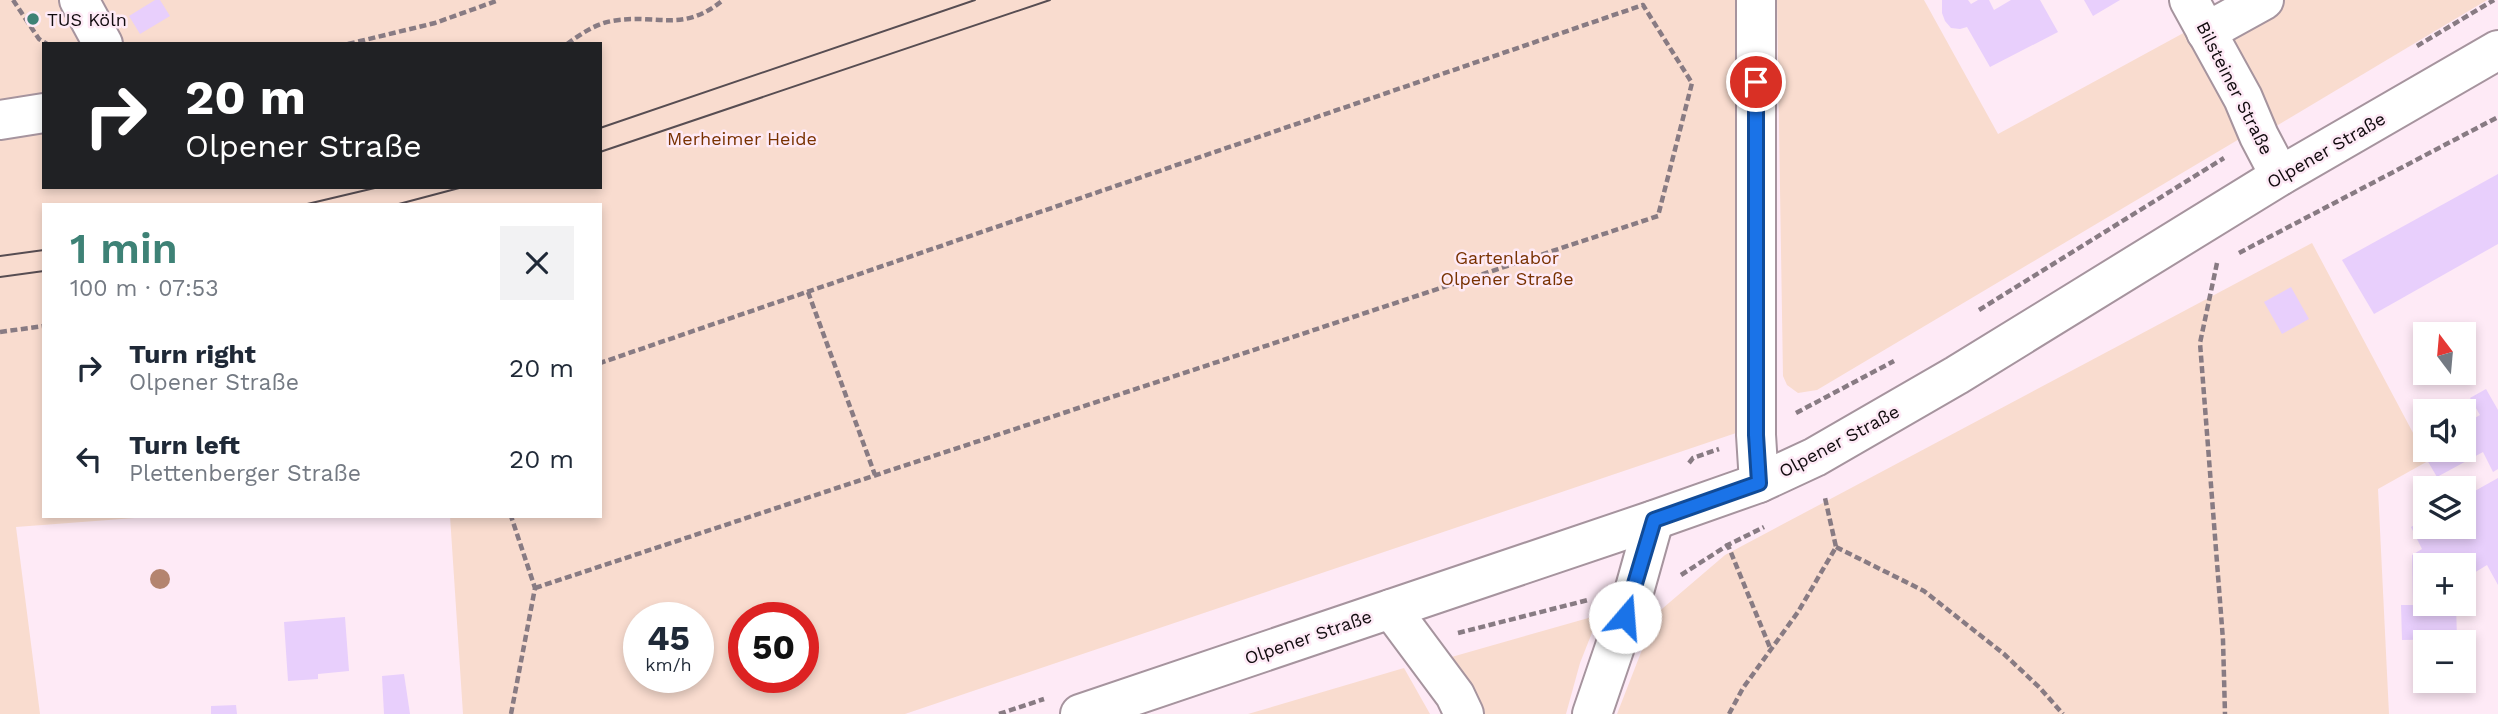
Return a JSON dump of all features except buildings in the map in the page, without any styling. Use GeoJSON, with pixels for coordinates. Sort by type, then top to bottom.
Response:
{"type":"FeatureCollection","features":[{"type":"Feature","properties":{"kind":"main road"},"geometry":{"type":"LineString","coordinates":[[79,0],[102,42]]}},
{"type":"Feature","properties":{"kind":"main road"},"geometry":{"type":"LineString","coordinates":[[1756,0],[1756,435],[1759,483]]}},
{"type":"Feature","properties":{"kind":"main road"},"geometry":{"type":"LineString","coordinates":[[2198,16],[2264,0]]}},
{"type":"Feature","properties":{"kind":"main road","name":"Bilsteiner Straße"},"geometry":{"type":"LineString","coordinates":[[2198,16],[2243,99],[2280,176]]}},
{"type":"Feature","properties":{"kind":"main road","name":"Olpener Straße"},"geometry":{"type":"LineString","coordinates":[[1080,714],[1654,520],[1759,483],[1815,457],[1956,375],[2280,176],[2498,50]]}},
{"type":"Feature","properties":{"kind":"main road"},"geometry":{"type":"LineString","coordinates":[[0,120],[42,113]]}},
{"type":"Feature","properties":{"kind":"main road"},"geometry":{"type":"LineString","coordinates":[[1592,714],[1654,520]]}},
{"type":"Feature","properties":{"kind":"main road"},"geometry":{"type":"LineString","coordinates":[[1391,609],[1455,695],[1464,714]]}},
{"type":"Feature","properties":{"kind":"path"},"geometry":{"type":"LineString","coordinates":[[13,0],[44,42]]}},
{"type":"Feature","properties":{"kind":"path"},"geometry":{"type":"LineString","coordinates":[[356,42],[435,23],[499,0]]}},
{"type":"Feature","properties":{"kind":"path"},"geometry":{"type":"LineString","coordinates":[[570,42],[587,30],[609,21],[678,21],[695,18],[723,0]]}},
{"type":"Feature","properties":{"kind":"path"},"geometry":{"type":"LineString","coordinates":[[535,587],[1658,216],[1692,83],[1643,5],[602,362]]}},
{"type":"Feature","properties":{"kind":"path"},"geometry":{"type":"LineString","coordinates":[[2230,258],[2498,117]]}},
{"type":"Feature","properties":{"kind":"path"},"geometry":{"type":"LineString","coordinates":[[1975,312],[2259,136]]}},
{"type":"Feature","properties":{"kind":"path"},"geometry":{"type":"LineString","coordinates":[[2203,222],[2218,264],[2200,343],[2223,640],[2225,714]]}},
{"type":"Feature","properties":{"kind":"path"},"geometry":{"type":"LineString","coordinates":[[808,292],[874,475]]}},
{"type":"Feature","properties":{"kind":"path"},"geometry":{"type":"LineString","coordinates":[[0,332],[42,326]]}},
{"type":"Feature","properties":{"kind":"path"},"geometry":{"type":"LineString","coordinates":[[1756,435],[1904,356]]}},
{"type":"Feature","properties":{"kind":"path"},"geometry":{"type":"LineString","coordinates":[[1729,714],[1743,688],[1798,612],[1836,547],[1825,497]]}},
{"type":"Feature","properties":{"kind":"path"},"geometry":{"type":"LineString","coordinates":[[511,714],[535,587],[512,518]]}},
{"type":"Feature","properties":{"kind":"path"},"geometry":{"type":"LineString","coordinates":[[1672,579],[1728,545],[1771,650]]}},
{"type":"Feature","properties":{"kind":"path"},"geometry":{"type":"LineString","coordinates":[[1836,547],[1924,591],[2004,653],[2063,714]]}},
{"type":"Feature","properties":{"kind":"path"},"geometry":{"type":"LineString","coordinates":[[1416,643],[1634,588]]}},
{"type":"Feature","properties":{"kind":"green space","name":"Gartenlabor Olpener Straße"},"geometry":{"type":"Polygon","coordinates":[[[0,0],[1740,0],[1739,432],[905,714],[463,714],[450,518],[602,518],[602,203],[42,203],[42,518],[135,518],[16,527],[40,714],[0,714],[0,0]]]}},
{"type":"Feature","properties":{"kind":"green space"},"geometry":{"type":"Polygon","coordinates":[[[1777,0],[1924,0],[1998,134],[2189,30],[2246,135],[1817,390],[1798,393],[1787,385],[1783,376],[1777,0]]]}},
{"type":"Feature","properties":{"kind":"green space"},"geometry":{"type":"Polygon","coordinates":[[[2281,0],[2487,0],[2278,125],[2273,124],[2230,43],[2236,24],[2281,0]]]}},
{"type":"Feature","properties":{"kind":"green space"},"geometry":{"type":"Polygon","coordinates":[[[2312,243],[2413,433],[2413,462],[2426,462],[2378,489],[2389,714],[1617,714],[1656,614],[1725,555],[2312,243]]]}},
{"type":"Feature","properties":{"kind":"green space"},"geometry":{"type":"Polygon","coordinates":[[[1599,615],[1580,663],[1566,714],[1478,714],[1448,658],[1599,615]]]}},
{"type":"Feature","properties":{"kind":"green space"},"geometry":{"type":"Polygon","coordinates":[[[1404,668],[1430,714],[1248,714],[1404,668]]]}},
{"type":"Feature","properties":{"kind":"tram line"},"geometry":{"type":"LineString","coordinates":[[602,127],[975,0]]}},
{"type":"Feature","properties":{"kind":"tram line"},"geometry":{"type":"LineString","coordinates":[[602,151],[1050,0]]}},
{"type":"Feature","properties":{"kind":"tram line"},"geometry":{"type":"LineString","coordinates":[[311,203],[371,189]]}},
{"type":"Feature","properties":{"kind":"tram line"},"geometry":{"type":"LineString","coordinates":[[403,203],[455,189]]}},
{"type":"Feature","properties":{"kind":"tram line"},"geometry":{"type":"LineString","coordinates":[[0,256],[42,250]]}},
{"type":"Feature","properties":{"kind":"tram line"},"geometry":{"type":"LineString","coordinates":[[0,277],[42,271]]}},
{"type":"Feature","properties":{"kind":"place","name":"TUS Köln"},"geometry":{"type":"Point","coordinates":[33,19]}},
{"type":"Feature","properties":{"kind":"route"},"geometry":{"type":"LineString","coordinates":[[1625,617],[1654,520],[1759,483],[1756,435],[1756,82]]}},
{"type":"Feature","properties":{"kind":"park label","name":"Merheimer Heide"},"geometry":{"type":"Point","coordinates":[742,138]}}]}
